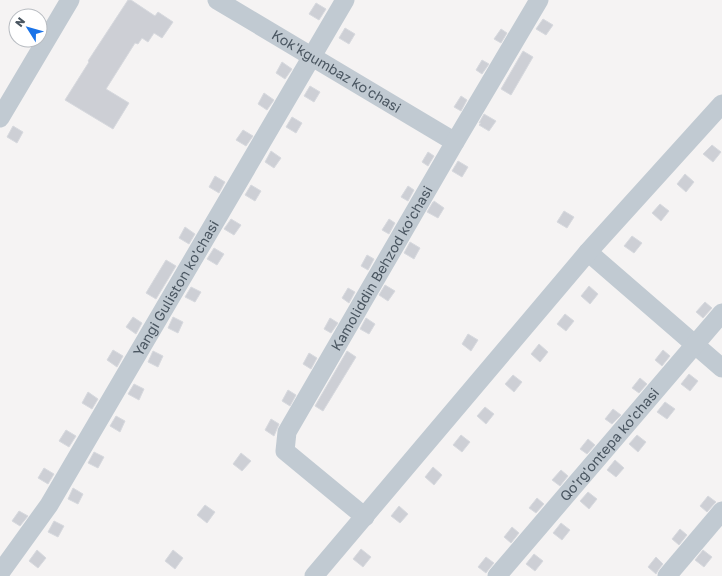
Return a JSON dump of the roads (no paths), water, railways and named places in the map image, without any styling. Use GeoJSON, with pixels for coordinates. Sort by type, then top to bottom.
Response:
{"type":"FeatureCollection","features":[{"type":"Feature","properties":{"kind":"street"},"geometry":{"type":"LineString","coordinates":[[0,118],[70,0]]}},
{"type":"Feature","properties":{"kind":"street","name":"Kok'kgumbaz ko'chasi"},"geometry":{"type":"LineString","coordinates":[[217,0],[455,142]]}},
{"type":"Feature","properties":{"kind":"street","name":"Yangi Guliston ko'chasi"},"geometry":{"type":"LineString","coordinates":[[0,573],[49,505],[345,0]]}},
{"type":"Feature","properties":{"kind":"street","name":"Kamoliddin Behzod ko'chasi"},"geometry":{"type":"LineString","coordinates":[[365,517],[285,451],[287,432],[539,0]]}},
{"type":"Feature","properties":{"kind":"street"},"geometry":{"type":"LineString","coordinates":[[314,576],[588,252],[722,104]]}},
{"type":"Feature","properties":{"kind":"street"},"geometry":{"type":"LineString","coordinates":[[588,252],[722,368]]}},
{"type":"Feature","properties":{"kind":"street","name":"Qo'rg'ontepa ko'chasi"},"geometry":{"type":"LineString","coordinates":[[497,576],[722,313]]}},
{"type":"Feature","properties":{"kind":"street"},"geometry":{"type":"LineString","coordinates":[[667,576],[722,510]]}}]}
